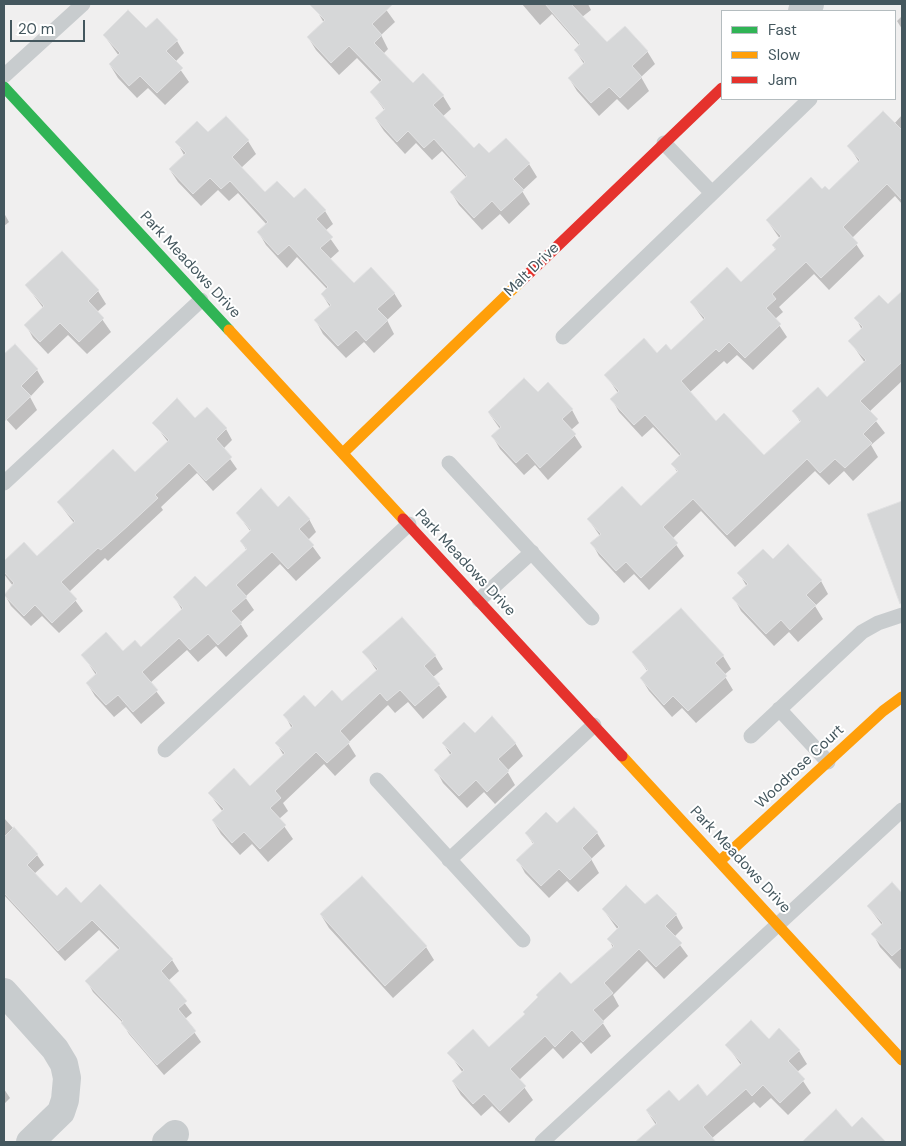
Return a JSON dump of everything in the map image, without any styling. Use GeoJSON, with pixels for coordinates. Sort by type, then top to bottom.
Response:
{"type":"FeatureCollection","features":[{"type":"Feature","properties":{"kind":"street","name":"Park Meadows Drive"},"geometry":{"type":"LineString","coordinates":[[4,87],[902,1060]]}},
{"type":"Feature","properties":{"kind":"street","name":"Malt Drive"},"geometry":{"type":"LineString","coordinates":[[343,453],[721,89]]}},
{"type":"Feature","properties":{"kind":"street","name":"Woodrose Court"},"geometry":{"type":"LineString","coordinates":[[720,861],[883,711],[902,697]]}},
{"type":"Feature","properties":{"kind":"street"},"geometry":{"type":"LineString","coordinates":[[4,992],[55,1049],[64,1064],[67,1091],[61,1112],[30,1142]]}},
{"type":"Feature","properties":{"kind":"lane"},"geometry":{"type":"LineString","coordinates":[[4,76],[83,4]]}},
{"type":"Feature","properties":{"kind":"lane"},"geometry":{"type":"LineString","coordinates":[[563,337],[809,100]]}},
{"type":"Feature","properties":{"kind":"lane"},"geometry":{"type":"LineString","coordinates":[[664,143],[712,193]]}},
{"type":"Feature","properties":{"kind":"lane"},"geometry":{"type":"LineString","coordinates":[[4,482],[201,300]]}},
{"type":"Feature","properties":{"kind":"lane"},"geometry":{"type":"LineString","coordinates":[[449,463],[592,618]]}},
{"type":"Feature","properties":{"kind":"lane"},"geometry":{"type":"LineString","coordinates":[[165,750],[409,524]]}},
{"type":"Feature","properties":{"kind":"lane"},"geometry":{"type":"LineString","coordinates":[[479,600],[532,552]]}},
{"type":"Feature","properties":{"kind":"lane"},"geometry":{"type":"LineString","coordinates":[[751,736],[862,632],[878,623],[902,616]]}},
{"type":"Feature","properties":{"kind":"lane"},"geometry":{"type":"LineString","coordinates":[[779,709],[828,762]]}},
{"type":"Feature","properties":{"kind":"lane"},"geometry":{"type":"LineString","coordinates":[[449,860],[594,725]]}},
{"type":"Feature","properties":{"kind":"lane"},"geometry":{"type":"LineString","coordinates":[[377,780],[523,940]]}},
{"type":"Feature","properties":{"kind":"lane"},"geometry":{"type":"LineString","coordinates":[[542,1142],[902,810]]}},
{"type":"Feature","properties":{"kind":"building"},"geometry":{"type":"Polygon","coordinates":[[[309,4],[393,4],[372,24],[382,35],[374,43],[413,83],[423,73],[444,95],[433,105],[474,148],[479,143],[489,153],[506,138],[530,163],[513,179],[524,190],[501,211],[492,201],[474,218],[450,192],[467,176],[434,139],[424,148],[408,131],[397,142],[375,118],[385,109],[370,92],[382,80],[349,46],[331,63],[307,37],[325,20],[309,4]]]}},
{"type":"Feature","properties":{"kind":"building"},"geometry":{"type":"Polygon","coordinates":[[[545,4],[571,4],[607,42],[625,26],[648,51],[632,66],[642,77],[620,98],[609,87],[591,103],[568,78],[585,62],[574,50],[580,44],[545,4]]]}},
{"type":"Feature","properties":{"kind":"building"},"geometry":{"type":"Polygon","coordinates":[[[128,10],[146,28],[157,18],[178,40],[166,51],[183,68],[157,93],[140,76],[129,86],[109,64],[120,53],[103,35],[128,10]]]}},
{"type":"Feature","properties":{"kind":"building"},"geometry":{"type":"Polygon","coordinates":[[[883,111],[902,130],[902,200],[887,184],[843,227],[858,243],[821,278],[806,262],[772,294],[776,299],[766,308],[781,324],[745,358],[729,342],[719,352],[716,349],[681,381],[716,421],[724,413],[764,455],[801,421],[792,411],[818,387],[827,397],[866,360],[848,341],[863,327],[854,318],[879,295],[888,304],[902,291],[902,362],[860,401],[878,419],[863,434],[872,443],[845,468],[835,459],[820,473],[807,459],[727,535],[693,499],[663,527],[678,543],[641,578],[626,562],[616,571],[590,543],[601,534],[587,519],[622,486],[641,506],[678,471],[671,464],[681,454],[645,415],[634,425],[610,399],[619,391],[604,375],[644,338],[657,353],[666,344],[671,350],[705,318],[690,302],[727,267],[741,282],[776,249],[772,245],[781,236],[766,220],[811,177],[822,189],[825,186],[829,190],[860,160],[847,146],[883,111]]]}},
{"type":"Feature","properties":{"kind":"building"},"geometry":{"type":"Polygon","coordinates":[[[226,116],[249,140],[232,157],[265,192],[277,181],[294,198],[305,188],[326,210],[316,219],[333,237],[320,248],[354,283],[371,267],[395,293],[377,309],[388,320],[366,341],[356,330],[338,346],[314,320],[331,305],[321,294],[328,287],[289,245],[278,255],[257,232],[268,222],[230,181],[221,189],[210,178],[193,194],[169,169],[186,153],[175,142],[197,121],[208,132],[226,116]]]}},
{"type":"Feature","properties":{"kind":"building"},"geometry":{"type":"Polygon","coordinates":[[[62,251],[99,290],[88,301],[104,318],[79,342],[60,323],[40,342],[24,325],[44,306],[25,285],[62,251]]]}},
{"type":"Feature","properties":{"kind":"building"},"geometry":{"type":"Polygon","coordinates":[[[15,344],[38,369],[21,386],[31,396],[4,422],[4,354],[15,344]]]}},
{"type":"Feature","properties":{"kind":"building"},"geometry":{"type":"Polygon","coordinates":[[[524,378],[538,392],[548,382],[573,409],[562,419],[576,434],[540,468],[527,453],[516,463],[491,436],[501,427],[488,412],[524,378]]]}},
{"type":"Feature","properties":{"kind":"building"},"geometry":{"type":"Polygon","coordinates":[[[177,398],[195,418],[207,407],[227,428],[216,439],[232,457],[206,481],[189,463],[155,495],[158,498],[129,525],[101,550],[98,548],[61,582],[77,599],[52,623],[35,605],[24,616],[4,595],[14,583],[4,572],[4,561],[24,542],[37,556],[75,521],[57,502],[113,449],[135,472],[169,440],[152,423],[177,398]]]}},
{"type":"Feature","properties":{"kind":"building"},"geometry":{"type":"Polygon","coordinates":[[[261,488],[278,507],[289,496],[310,519],[299,529],[314,545],[288,569],[272,552],[236,585],[247,597],[231,611],[242,623],[218,645],[208,634],[190,650],[179,638],[142,672],[158,690],[133,712],[118,695],[106,705],[86,683],[97,673],[81,655],[106,632],[123,651],[135,640],[141,647],[183,608],[173,597],[195,576],[206,587],[247,549],[240,541],[251,530],[236,513],[261,488]]]}},
{"type":"Feature","properties":{"kind":"building"},"geometry":{"type":"Polygon","coordinates":[[[902,501],[902,603],[900,604],[867,514],[902,501]]]}},
{"type":"Feature","properties":{"kind":"building"},"geometry":{"type":"Polygon","coordinates":[[[788,544],[822,580],[806,595],[816,605],[790,630],[781,620],[766,634],[732,598],[748,584],[737,573],[763,549],[773,559],[788,544]]]}},
{"type":"Feature","properties":{"kind":"building"},"geometry":{"type":"Polygon","coordinates":[[[681,608],[724,655],[715,663],[727,676],[688,711],[673,696],[664,705],[640,678],[648,670],[632,652],[681,608]]]}},
{"type":"Feature","properties":{"kind":"building"},"geometry":{"type":"Polygon","coordinates":[[[402,617],[436,655],[424,666],[440,684],[415,706],[400,690],[387,701],[380,693],[340,731],[350,742],[327,763],[316,752],[275,791],[281,798],[270,808],[286,825],[260,849],[244,832],[232,843],[212,820],[224,809],[208,793],[234,768],[250,786],[285,753],[275,743],[293,726],[283,715],[304,695],[315,707],[332,690],[342,701],[378,669],[362,652],[402,617]]]}},
{"type":"Feature","properties":{"kind":"building"},"geometry":{"type":"Polygon","coordinates":[[[492,716],[516,743],[498,759],[509,771],[487,792],[476,780],[459,796],[434,770],[452,753],[442,743],[464,722],[475,733],[492,716]]]}},
{"type":"Feature","properties":{"kind":"building"},"geometry":{"type":"Polygon","coordinates":[[[574,807],[598,832],[582,848],[592,859],[570,880],[559,869],[541,886],[516,860],[534,843],[525,833],[546,812],[557,823],[574,807]]]}},
{"type":"Feature","properties":{"kind":"building"},"geometry":{"type":"Polygon","coordinates":[[[14,827],[38,854],[27,865],[57,896],[66,887],[81,903],[100,884],[173,959],[161,971],[187,1001],[178,1009],[196,1031],[157,1065],[121,1023],[123,1021],[85,981],[120,948],[92,920],[58,951],[4,893],[4,837],[14,827]]]}},
{"type":"Feature","properties":{"kind":"building"},"geometry":{"type":"Polygon","coordinates":[[[362,876],[427,946],[385,986],[320,914],[362,876]]]}},
{"type":"Feature","properties":{"kind":"building"},"geometry":{"type":"Polygon","coordinates":[[[892,882],[902,893],[902,947],[892,956],[871,934],[883,923],[867,906],[892,882]]]}},
{"type":"Feature","properties":{"kind":"building"},"geometry":{"type":"Polygon","coordinates":[[[626,885],[645,904],[657,894],[677,914],[665,926],[682,943],[656,967],[639,949],[604,983],[613,993],[593,1010],[604,1022],[583,1042],[572,1030],[555,1047],[545,1036],[510,1069],[526,1086],[500,1111],[484,1094],[473,1104],[452,1081],[464,1070],[447,1053],[473,1029],[489,1047],[525,1014],[523,1012],[538,997],[536,995],[560,972],[571,984],[614,946],[607,939],[619,927],[602,909],[626,885]]]}},
{"type":"Feature","properties":{"kind":"building"},"geometry":{"type":"Polygon","coordinates":[[[751,1020],[769,1039],[779,1028],[800,1050],[788,1061],[805,1079],[780,1103],[763,1085],[752,1096],[746,1089],[703,1127],[716,1142],[635,1142],[657,1123],[646,1110],[669,1090],[679,1101],[698,1084],[707,1096],[742,1063],[725,1045],[751,1020]]]}},
{"type":"Feature","properties":{"kind":"building"},"geometry":{"type":"Polygon","coordinates":[[[836,1109],[852,1127],[862,1117],[886,1142],[802,1142],[836,1109]]]}},
{"type":"Feature","properties":{"kind":"traffic: fast"},"geometry":{"type":"LineString","coordinates":[[4,87],[229,330]]}},
{"type":"Feature","properties":{"kind":"traffic: slow"},"geometry":{"type":"LineString","coordinates":[[343,453],[520,282]]}},
{"type":"Feature","properties":{"kind":"traffic: slow"},"geometry":{"type":"LineString","coordinates":[[229,330],[403,519]]}},
{"type":"Feature","properties":{"kind":"traffic: slow"},"geometry":{"type":"LineString","coordinates":[[720,861],[883,711],[902,697]]}},
{"type":"Feature","properties":{"kind":"traffic: slow"},"geometry":{"type":"LineString","coordinates":[[622,756],[902,1060]]}},
{"type":"Feature","properties":{"kind":"traffic: jam"},"geometry":{"type":"LineString","coordinates":[[520,282],[721,89]]}},
{"type":"Feature","properties":{"kind":"traffic: jam"},"geometry":{"type":"LineString","coordinates":[[403,519],[622,756]]}}]}
